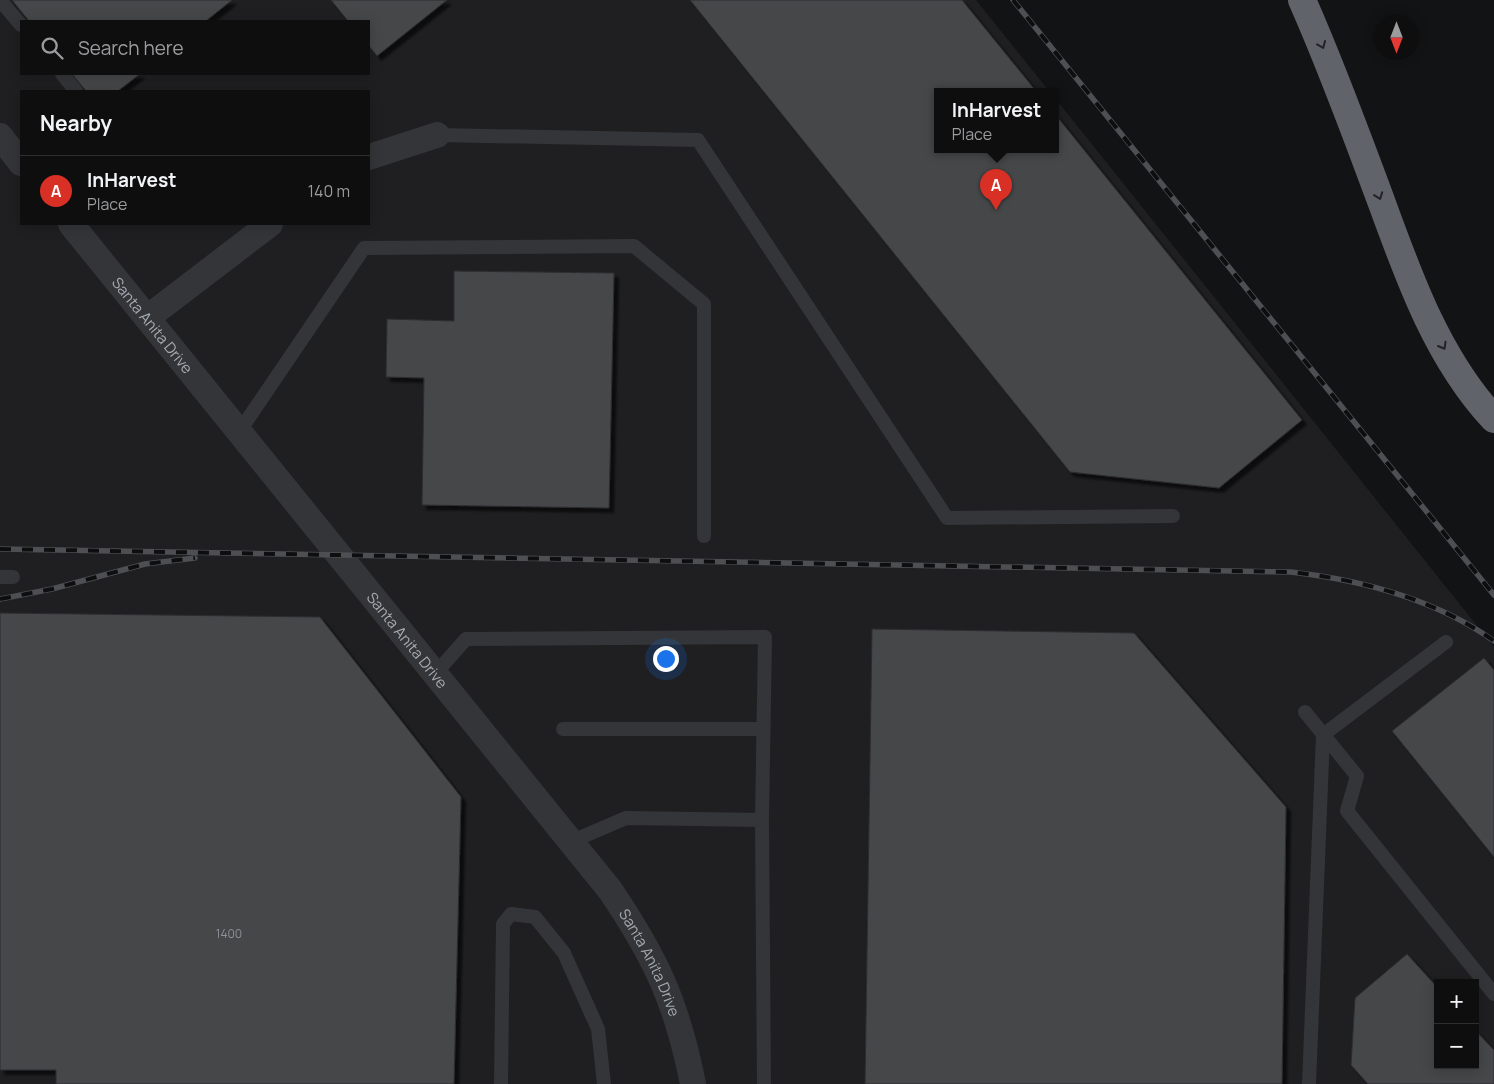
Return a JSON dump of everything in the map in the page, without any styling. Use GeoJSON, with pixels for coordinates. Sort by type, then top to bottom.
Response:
{"type":"FeatureCollection","features":[{"type":"Feature","properties":{"kind":"highway"},"geometry":{"type":"LineString","coordinates":[[1302,0],[1326,54],[1410,280],[1441,343],[1478,402],[1494,419]]}},
{"type":"Feature","properties":{"kind":"street"},"geometry":{"type":"LineString","coordinates":[[370,157],[437,135]]}},
{"type":"Feature","properties":{"kind":"street"},"geometry":{"type":"LineString","coordinates":[[0,136],[20,161]]}},
{"type":"Feature","properties":{"kind":"street","name":"Santa Anita Drive"},"geometry":{"type":"LineString","coordinates":[[72,225],[610,890],[638,932],[660,971],[676,1011],[693,1084]]}},
{"type":"Feature","properties":{"kind":"street"},"geometry":{"type":"LineString","coordinates":[[147,318],[269,225]]}},
{"type":"Feature","properties":{"kind":"lane"},"geometry":{"type":"LineString","coordinates":[[0,0],[20,24]]}},
{"type":"Feature","properties":{"kind":"lane"},"geometry":{"type":"LineString","coordinates":[[63,75],[75,90]]}},
{"type":"Feature","properties":{"kind":"lane"},"geometry":{"type":"LineString","coordinates":[[437,135],[698,140],[947,518],[1173,516]]}},
{"type":"Feature","properties":{"kind":"lane"},"geometry":{"type":"LineString","coordinates":[[239,432],[364,248],[634,246],[704,304],[704,536]]}},
{"type":"Feature","properties":{"kind":"lane"},"geometry":{"type":"LineString","coordinates":[[435,674],[466,639],[765,637],[762,729],[764,1084]]}},
{"type":"Feature","properties":{"kind":"lane"},"geometry":{"type":"LineString","coordinates":[[1323,735],[1446,642]]}},
{"type":"Feature","properties":{"kind":"lane"},"geometry":{"type":"LineString","coordinates":[[1304,712],[1357,776],[1347,811],[1494,994]]}},
{"type":"Feature","properties":{"kind":"lane"},"geometry":{"type":"LineString","coordinates":[[563,729],[762,729]]}},
{"type":"Feature","properties":{"kind":"lane"},"geometry":{"type":"LineString","coordinates":[[1309,1084],[1323,735]]}},
{"type":"Feature","properties":{"kind":"lane"},"geometry":{"type":"LineString","coordinates":[[570,842],[626,818],[762,820]]}},
{"type":"Feature","properties":{"kind":"lane"},"geometry":{"type":"LineString","coordinates":[[501,1084],[502,924],[511,914],[535,917],[564,953],[598,1029],[604,1084]]}},
{"type":"Feature","properties":{"kind":"shaded area"},"geometry":{"type":"Polygon","coordinates":[[[0,0],[976,0],[1047,88],[934,88],[934,153],[1059,153],[1059,103],[1494,647],[1494,1084],[0,1084],[0,0]]]}},
{"type":"Feature","properties":{"kind":"building"},"geometry":{"type":"Polygon","coordinates":[[[12,0],[232,0],[207,20],[28,20],[12,0]]]}},
{"type":"Feature","properties":{"kind":"building"},"geometry":{"type":"Polygon","coordinates":[[[331,0],[447,0],[377,56],[370,47],[370,20],[347,20],[331,0]]]}},
{"type":"Feature","properties":{"kind":"building"},"geometry":{"type":"Polygon","coordinates":[[[690,0],[962,0],[1034,88],[934,88],[934,153],[1059,153],[1059,119],[1302,420],[1219,488],[1070,472],[690,0]]]}},
{"type":"Feature","properties":{"kind":"building"},"geometry":{"type":"Polygon","coordinates":[[[73,75],[139,75],[119,90],[85,90],[73,75]]]}},
{"type":"Feature","properties":{"kind":"building"},"geometry":{"type":"Polygon","coordinates":[[[454,271],[614,273],[609,508],[422,505],[424,378],[386,377],[387,319],[454,321],[454,271]]]}},
{"type":"Feature","properties":{"kind":"building"},"geometry":{"type":"Polygon","coordinates":[[[0,613],[320,617],[461,797],[454,1084],[56,1084],[56,1070],[0,1070],[0,613]]]}},
{"type":"Feature","properties":{"kind":"building"},"geometry":{"type":"Polygon","coordinates":[[[872,629],[1134,633],[1286,807],[1282,1084],[865,1084],[872,629]]]}},
{"type":"Feature","properties":{"kind":"building"},"geometry":{"type":"Polygon","coordinates":[[[1484,658],[1494,670],[1494,857],[1392,731],[1484,658]]]}},
{"type":"Feature","properties":{"kind":"building"},"geometry":{"type":"Polygon","coordinates":[[[1407,954],[1434,984],[1434,1069],[1479,1069],[1479,1034],[1494,1050],[1494,1084],[1368,1084],[1351,1065],[1355,998],[1407,954]]]}},
{"type":"Feature","properties":{"kind":"railway"},"geometry":{"type":"LineString","coordinates":[[1013,0],[1494,595]]}},
{"type":"Feature","properties":{"kind":"railway"},"geometry":{"type":"LineString","coordinates":[[0,549],[1291,572],[1344,580],[1397,594],[1447,614],[1471,626],[1494,641]]}},
{"type":"Feature","properties":{"kind":"railway"},"geometry":{"type":"LineString","coordinates":[[0,599],[52,589],[145,564],[195,558]]}},
{"type":"Feature","properties":{"kind":"place","name":"InHarvest"},"geometry":{"type":"Point","coordinates":[996,210]}}]}
